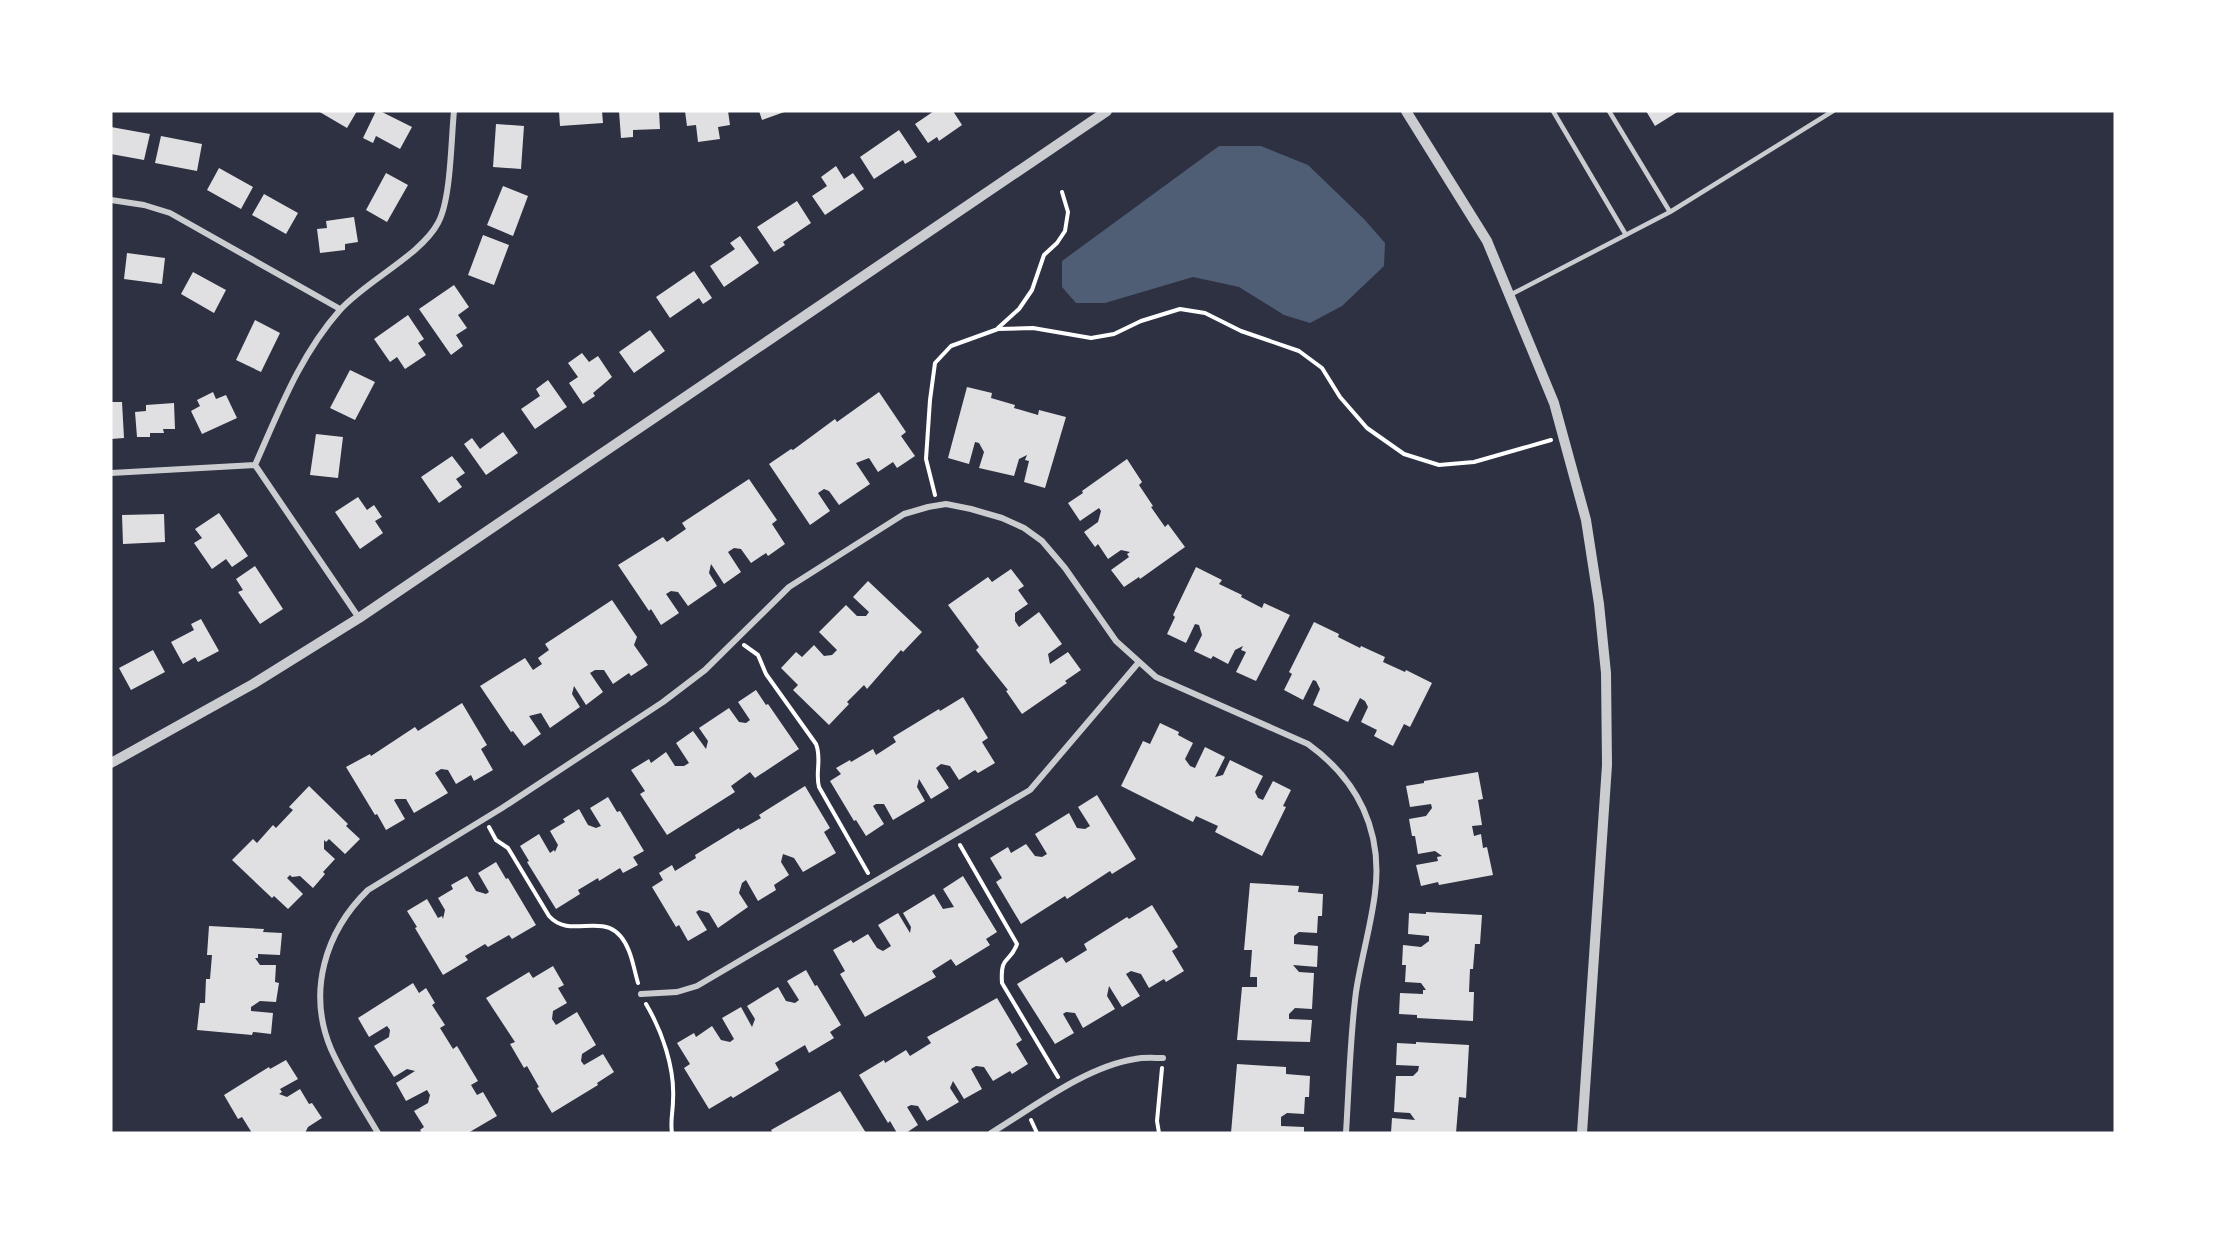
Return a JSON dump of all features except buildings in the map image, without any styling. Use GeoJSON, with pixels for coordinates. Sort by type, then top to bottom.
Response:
{"type":"FeatureCollection","features":[{"type":"Feature","properties":{"kind":"street"},"geometry":{"type":"LineString","coordinates":[[255,465],[297,369],[317,338],[340,309],[427,239],[438,223],[445,205],[454,111]]}},
{"type":"Feature","properties":{"kind":"street"},"geometry":{"type":"LineString","coordinates":[[111,763],[253,684],[359,618],[1107,111]]}},
{"type":"Feature","properties":{"kind":"street"},"geometry":{"type":"LineString","coordinates":[[1406,111],[1486,241],[1510,295],[1554,403],[1586,520],[1599,604],[1606,674],[1606,765],[1582,1133]]}},
{"type":"Feature","properties":{"kind":"street"},"geometry":{"type":"LineString","coordinates":[[111,200],[144,205],[170,213],[340,309]]}},
{"type":"Feature","properties":{"kind":"street"},"geometry":{"type":"LineString","coordinates":[[255,465],[359,618]]}},
{"type":"Feature","properties":{"kind":"street"},"geometry":{"type":"LineString","coordinates":[[111,473],[255,465]]}},
{"type":"Feature","properties":{"kind":"street"},"geometry":{"type":"LineString","coordinates":[[378,1133],[330,1047],[323,1022],[319,990],[324,961],[335,931],[352,905],[368,890],[485,818],[663,702],[705,670],[789,587],[904,514],[946,504],[1002,518],[1024,528],[1042,541],[1065,568],[1116,641],[1156,677],[1308,744],[1329,759],[1343,775],[1365,810],[1373,837],[1377,865],[1375,894],[1355,1001],[1346,1133]]}},
{"type":"Feature","properties":{"kind":"street"},"geometry":{"type":"LineString","coordinates":[[640,994],[678,992],[696,986],[1030,790],[1139,662]]}},
{"type":"Feature","properties":{"kind":"street"},"geometry":{"type":"LineString","coordinates":[[991,1133],[1065,1088],[1110,1065],[1137,1058],[1163,1058]]}},
{"type":"Feature","properties":{"kind":"lane"},"geometry":{"type":"LineString","coordinates":[[1553,111],[1626,235]]}},
{"type":"Feature","properties":{"kind":"lane"},"geometry":{"type":"LineString","coordinates":[[1610,111],[1670,212]]}},
{"type":"Feature","properties":{"kind":"lane"},"geometry":{"type":"LineString","coordinates":[[1510,295],[1670,212],[1833,111]]}},
{"type":"Feature","properties":{"kind":"path"},"geometry":{"type":"LineString","coordinates":[[998,329],[1019,309],[1032,290],[1044,255],[1057,243],[1065,231],[1068,212],[1062,192]]}},
{"type":"Feature","properties":{"kind":"path"},"geometry":{"type":"LineString","coordinates":[[938,506],[926,459],[935,363],[951,346],[998,329],[1033,328],[1091,338],[1114,334],[1141,321],[1180,309],[1205,313],[1241,331],[1299,351],[1322,368],[1340,397],[1367,428],[1404,454],[1438,465],[1474,462],[1564,437]]}},
{"type":"Feature","properties":{"kind":"path"},"geometry":{"type":"LineString","coordinates":[[737,638],[762,660],[766,674],[816,744],[820,754],[816,777],[819,788],[873,882]]}},
{"type":"Feature","properties":{"kind":"path"},"geometry":{"type":"LineString","coordinates":[[485,818],[496,840],[508,848],[549,916],[557,925],[568,928],[603,925],[621,937],[629,950],[640,994],[656,1022],[669,1065],[673,1100],[670,1115],[672,1133]]}},
{"type":"Feature","properties":{"kind":"path"},"geometry":{"type":"LineString","coordinates":[[953,834],[1017,944],[1001,969],[1002,983],[1065,1088]]}},
{"type":"Feature","properties":{"kind":"path"},"geometry":{"type":"LineString","coordinates":[[1160,1133],[1157,1121],[1163,1058]]}},
{"type":"Feature","properties":{"kind":"water"},"geometry":{"type":"Polygon","coordinates":[[[1219,146],[1261,146],[1308,165],[1364,219],[1385,243],[1384,266],[1342,306],[1310,323],[1284,315],[1239,287],[1193,277],[1105,303],[1076,303],[1062,287],[1062,261],[1219,146]]]}}]}
